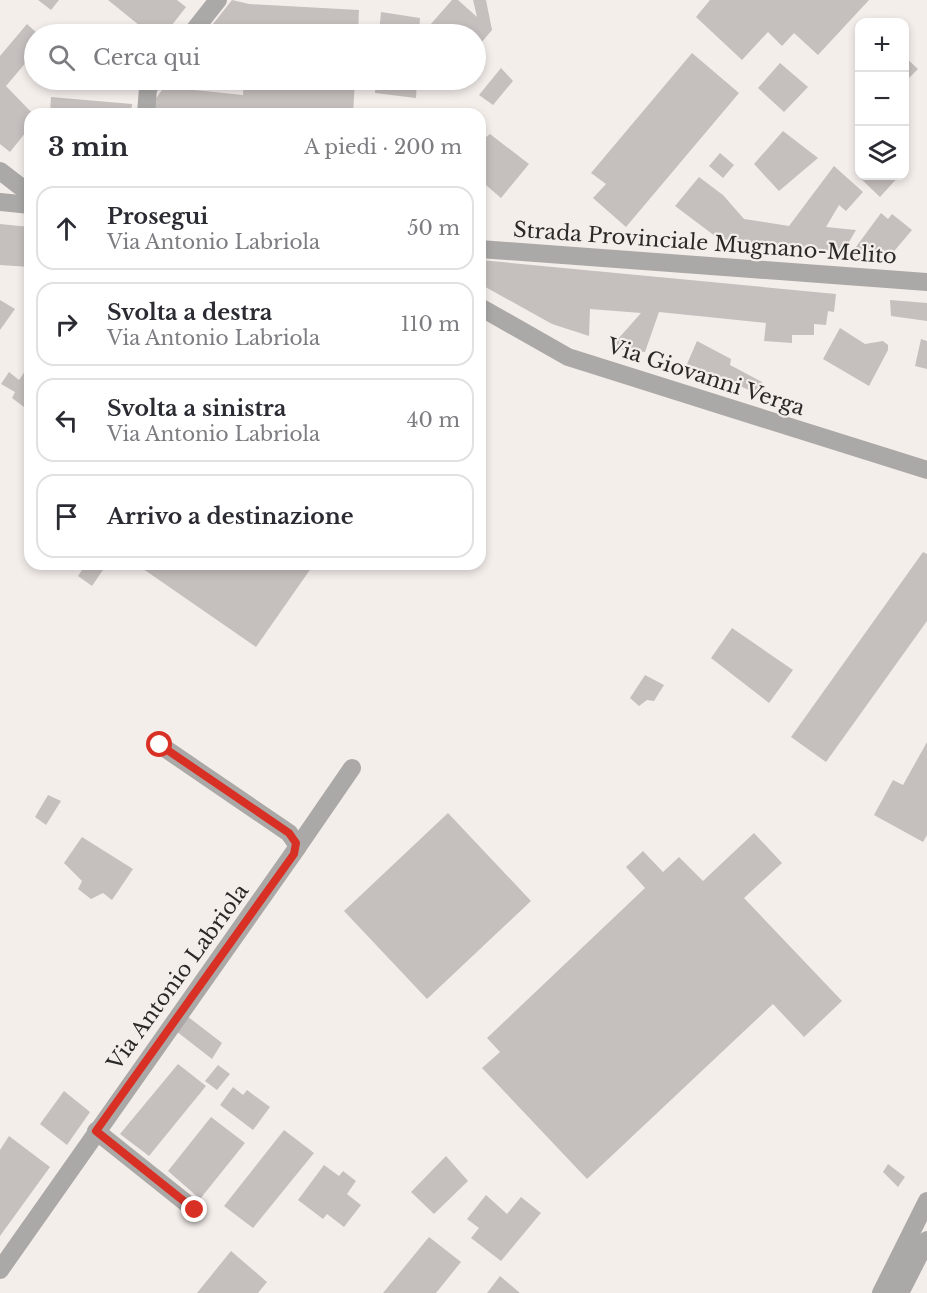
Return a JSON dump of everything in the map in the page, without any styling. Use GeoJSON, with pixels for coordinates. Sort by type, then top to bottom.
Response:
{"type":"FeatureCollection","features":[{"type":"Feature","properties":{"kind":"street"},"geometry":{"type":"LineString","coordinates":[[198,24],[218,0]]}},
{"type":"Feature","properties":{"kind":"street"},"geometry":{"type":"LineString","coordinates":[[146,108],[148,90]]}},
{"type":"Feature","properties":{"kind":"street"},"geometry":{"type":"LineString","coordinates":[[0,171],[24,189]]}},
{"type":"Feature","properties":{"kind":"street"},"geometry":{"type":"LineString","coordinates":[[0,202],[24,204]]}},
{"type":"Feature","properties":{"kind":"street","name":"Strada Provinciale Mugnano-Melito"},"geometry":{"type":"LineString","coordinates":[[486,249],[927,282]]}},
{"type":"Feature","properties":{"kind":"street","name":"Via Giovanni Verga"},"geometry":{"type":"LineString","coordinates":[[486,311],[568,357],[927,470]]}},
{"type":"Feature","properties":{"kind":"street"},"geometry":{"type":"LineString","coordinates":[[160,745],[289,833],[297,848]]}},
{"type":"Feature","properties":{"kind":"street","name":"Via Antonio Labriola"},"geometry":{"type":"LineString","coordinates":[[0,1270],[352,768]]}},
{"type":"Feature","properties":{"kind":"street"},"geometry":{"type":"LineString","coordinates":[[96,1131],[195,1210]]}},
{"type":"Feature","properties":{"kind":"street"},"geometry":{"type":"LineString","coordinates":[[881,1293],[927,1201]]}},
{"type":"Feature","properties":{"kind":"street"},"geometry":{"type":"LineString","coordinates":[[900,1293],[927,1240]]}},
{"type":"Feature","properties":{"kind":"building"},"geometry":{"type":"Polygon","coordinates":[[[38,0],[59,0],[51,10],[38,0]]]}},
{"type":"Feature","properties":{"kind":"building"},"geometry":{"type":"Polygon","coordinates":[[[108,0],[177,0],[186,7],[173,24],[138,24],[108,0]]]}},
{"type":"Feature","properties":{"kind":"building"},"geometry":{"type":"Polygon","coordinates":[[[232,0],[249,4],[359,10],[358,24],[213,24],[232,0]]]}},
{"type":"Feature","properties":{"kind":"building"},"geometry":{"type":"Polygon","coordinates":[[[452,0],[458,0],[477,17],[473,0],[486,0],[492,30],[486,37],[486,24],[431,24],[452,0]]]}},
{"type":"Feature","properties":{"kind":"building"},"geometry":{"type":"Polygon","coordinates":[[[710,0],[869,0],[818,55],[794,33],[782,46],[768,32],[742,60],[696,17],[710,0]]]}},
{"type":"Feature","properties":{"kind":"building"},"geometry":{"type":"Polygon","coordinates":[[[381,12],[420,18],[420,24],[380,24],[381,12]]]}},
{"type":"Feature","properties":{"kind":"building"},"geometry":{"type":"Polygon","coordinates":[[[24,28],[24,65],[6,86],[27,108],[24,108],[24,134],[10,152],[0,144],[0,56],[24,28]]]}},
{"type":"Feature","properties":{"kind":"building"},"geometry":{"type":"Polygon","coordinates":[[[692,53],[739,93],[626,227],[593,198],[606,184],[591,173],[692,53]]]}},
{"type":"Feature","properties":{"kind":"building"},"geometry":{"type":"Polygon","coordinates":[[[909,61],[918,69],[909,78],[909,61]]]}},
{"type":"Feature","properties":{"kind":"building"},"geometry":{"type":"Polygon","coordinates":[[[780,63],[808,87],[784,112],[758,88],[780,63]]]}},
{"type":"Feature","properties":{"kind":"building"},"geometry":{"type":"Polygon","coordinates":[[[501,68],[513,81],[493,105],[479,95],[486,90],[486,86],[501,68]]]}},
{"type":"Feature","properties":{"kind":"building"},"geometry":{"type":"Polygon","coordinates":[[[162,90],[195,90],[243,95],[243,90],[354,90],[353,108],[152,108],[162,90]]]}},
{"type":"Feature","properties":{"kind":"building"},"geometry":{"type":"Polygon","coordinates":[[[375,90],[416,90],[416,98],[375,93],[375,90]]]}},
{"type":"Feature","properties":{"kind":"building"},"geometry":{"type":"Polygon","coordinates":[[[51,97],[132,104],[132,108],[50,108],[51,97]]]}},
{"type":"Feature","properties":{"kind":"building"},"geometry":{"type":"Polygon","coordinates":[[[783,131],[818,158],[779,191],[754,164],[783,131]]]}},
{"type":"Feature","properties":{"kind":"building"},"geometry":{"type":"Polygon","coordinates":[[[490,134],[529,164],[501,198],[486,185],[486,137],[490,134]]]}},
{"type":"Feature","properties":{"kind":"building"},"geometry":{"type":"Polygon","coordinates":[[[720,153],[734,165],[723,178],[709,166],[720,153]]]}},
{"type":"Feature","properties":{"kind":"building"},"geometry":{"type":"Polygon","coordinates":[[[834,166],[863,192],[846,211],[839,205],[826,227],[856,230],[843,252],[719,239],[675,206],[699,177],[723,195],[744,219],[789,226],[834,166]]]}},
{"type":"Feature","properties":{"kind":"building"},"geometry":{"type":"Polygon","coordinates":[[[862,180],[895,180],[880,197],[862,180]]]}},
{"type":"Feature","properties":{"kind":"building"},"geometry":{"type":"Polygon","coordinates":[[[881,213],[888,219],[892,214],[912,230],[890,256],[853,251],[881,213]]]}},
{"type":"Feature","properties":{"kind":"building"},"geometry":{"type":"Polygon","coordinates":[[[0,224],[24,226],[24,267],[0,265],[0,224]]]}},
{"type":"Feature","properties":{"kind":"building"},"geometry":{"type":"Polygon","coordinates":[[[486,261],[836,294],[834,312],[828,311],[826,325],[814,324],[814,335],[792,335],[792,343],[764,341],[766,323],[659,312],[645,352],[610,348],[641,313],[590,309],[589,336],[552,324],[486,287],[486,261]]]}},
{"type":"Feature","properties":{"kind":"building"},"geometry":{"type":"Polygon","coordinates":[[[0,300],[15,309],[0,330],[0,300]]]}},
{"type":"Feature","properties":{"kind":"building"},"geometry":{"type":"Polygon","coordinates":[[[890,300],[927,303],[927,321],[891,316],[890,300]]]}},
{"type":"Feature","properties":{"kind":"building"},"geometry":{"type":"Polygon","coordinates":[[[840,328],[865,344],[883,341],[888,345],[888,350],[869,386],[823,359],[840,328]]]}},
{"type":"Feature","properties":{"kind":"building"},"geometry":{"type":"Polygon","coordinates":[[[921,339],[927,341],[927,369],[915,366],[921,339]]]}},
{"type":"Feature","properties":{"kind":"building"},"geometry":{"type":"Polygon","coordinates":[[[697,341],[731,359],[730,365],[762,382],[754,392],[687,364],[697,341]]]}},
{"type":"Feature","properties":{"kind":"building"},"geometry":{"type":"Polygon","coordinates":[[[9,372],[19,380],[24,373],[24,407],[12,398],[15,392],[1,384],[9,372]]]}},
{"type":"Feature","properties":{"kind":"building"},"geometry":{"type":"Polygon","coordinates":[[[923,552],[927,554],[927,621],[826,762],[791,737],[923,552]]]}},
{"type":"Feature","properties":{"kind":"building"},"geometry":{"type":"Polygon","coordinates":[[[82,570],[103,570],[92,586],[78,576],[82,570]]]}},
{"type":"Feature","properties":{"kind":"building"},"geometry":{"type":"Polygon","coordinates":[[[145,570],[310,570],[256,647],[145,570]]]}},
{"type":"Feature","properties":{"kind":"building"},"geometry":{"type":"Polygon","coordinates":[[[732,628],[793,670],[769,703],[711,658],[732,628]]]}},
{"type":"Feature","properties":{"kind":"building"},"geometry":{"type":"Polygon","coordinates":[[[645,675],[664,685],[654,701],[647,700],[639,706],[630,698],[645,675]]]}},
{"type":"Feature","properties":{"kind":"building"},"geometry":{"type":"Polygon","coordinates":[[[927,742],[927,835],[923,842],[874,815],[893,780],[903,785],[927,742]]]}},
{"type":"Feature","properties":{"kind":"building"},"geometry":{"type":"Polygon","coordinates":[[[48,795],[61,801],[46,825],[35,817],[48,795]]]}},
{"type":"Feature","properties":{"kind":"building"},"geometry":{"type":"Polygon","coordinates":[[[448,813],[531,901],[427,999],[344,911],[448,813]]]}},
{"type":"Feature","properties":{"kind":"building"},"geometry":{"type":"Polygon","coordinates":[[[754,833],[782,863],[744,898],[842,1001],[804,1037],[773,1004],[587,1179],[482,1068],[500,1052],[487,1038],[645,888],[626,867],[643,851],[663,872],[679,857],[703,881],[754,833]]]}},
{"type":"Feature","properties":{"kind":"building"},"geometry":{"type":"Polygon","coordinates":[[[82,837],[133,869],[112,900],[103,893],[91,899],[78,889],[82,881],[64,863],[82,837]]]}},
{"type":"Feature","properties":{"kind":"building"},"geometry":{"type":"Polygon","coordinates":[[[187,1016],[222,1043],[212,1059],[176,1031],[187,1016]]]}},
{"type":"Feature","properties":{"kind":"building"},"geometry":{"type":"Polygon","coordinates":[[[178,1064],[206,1086],[149,1156],[120,1134],[178,1064]]]}},
{"type":"Feature","properties":{"kind":"building"},"geometry":{"type":"Polygon","coordinates":[[[218,1065],[230,1074],[217,1090],[205,1081],[218,1065]]]}},
{"type":"Feature","properties":{"kind":"building"},"geometry":{"type":"Polygon","coordinates":[[[233,1087],[243,1095],[247,1090],[270,1107],[253,1130],[220,1105],[233,1087]]]}},
{"type":"Feature","properties":{"kind":"building"},"geometry":{"type":"Polygon","coordinates":[[[64,1091],[90,1112],[67,1145],[40,1124],[64,1091]]]}},
{"type":"Feature","properties":{"kind":"building"},"geometry":{"type":"Polygon","coordinates":[[[211,1117],[245,1143],[200,1199],[168,1171],[211,1117]]]}},
{"type":"Feature","properties":{"kind":"building"},"geometry":{"type":"Polygon","coordinates":[[[284,1130],[314,1153],[253,1228],[224,1206],[284,1130]]]}},
{"type":"Feature","properties":{"kind":"building"},"geometry":{"type":"Polygon","coordinates":[[[9,1136],[50,1167],[0,1236],[0,1150],[9,1136]]]}},
{"type":"Feature","properties":{"kind":"building"},"geometry":{"type":"Polygon","coordinates":[[[446,1156],[468,1181],[434,1214],[411,1192],[446,1156]]]}},
{"type":"Feature","properties":{"kind":"building"},"geometry":{"type":"Polygon","coordinates":[[[888,1164],[905,1177],[898,1187],[883,1172],[888,1164]]]}},
{"type":"Feature","properties":{"kind":"building"},"geometry":{"type":"Polygon","coordinates":[[[324,1165],[339,1176],[343,1171],[356,1181],[347,1194],[361,1205],[344,1227],[327,1214],[323,1219],[298,1200],[324,1165]]]}},
{"type":"Feature","properties":{"kind":"building"},"geometry":{"type":"Polygon","coordinates":[[[486,1195],[507,1214],[521,1197],[541,1213],[501,1261],[471,1238],[479,1228],[467,1219],[486,1195]]]}},
{"type":"Feature","properties":{"kind":"building"},"geometry":{"type":"Polygon","coordinates":[[[429,1237],[461,1262],[436,1293],[383,1293],[429,1237]]]}},
{"type":"Feature","properties":{"kind":"building"},"geometry":{"type":"Polygon","coordinates":[[[231,1251],[267,1282],[258,1293],[197,1293],[231,1251]]]}},
{"type":"Feature","properties":{"kind":"building"},"geometry":{"type":"Polygon","coordinates":[[[500,1276],[520,1293],[487,1293],[500,1276]]]}},
{"type":"Feature","properties":{"kind":"route"},"geometry":{"type":"LineString","coordinates":[[160,745],[289,833],[294,838],[297,848],[96,1131],[195,1210]]}}]}
